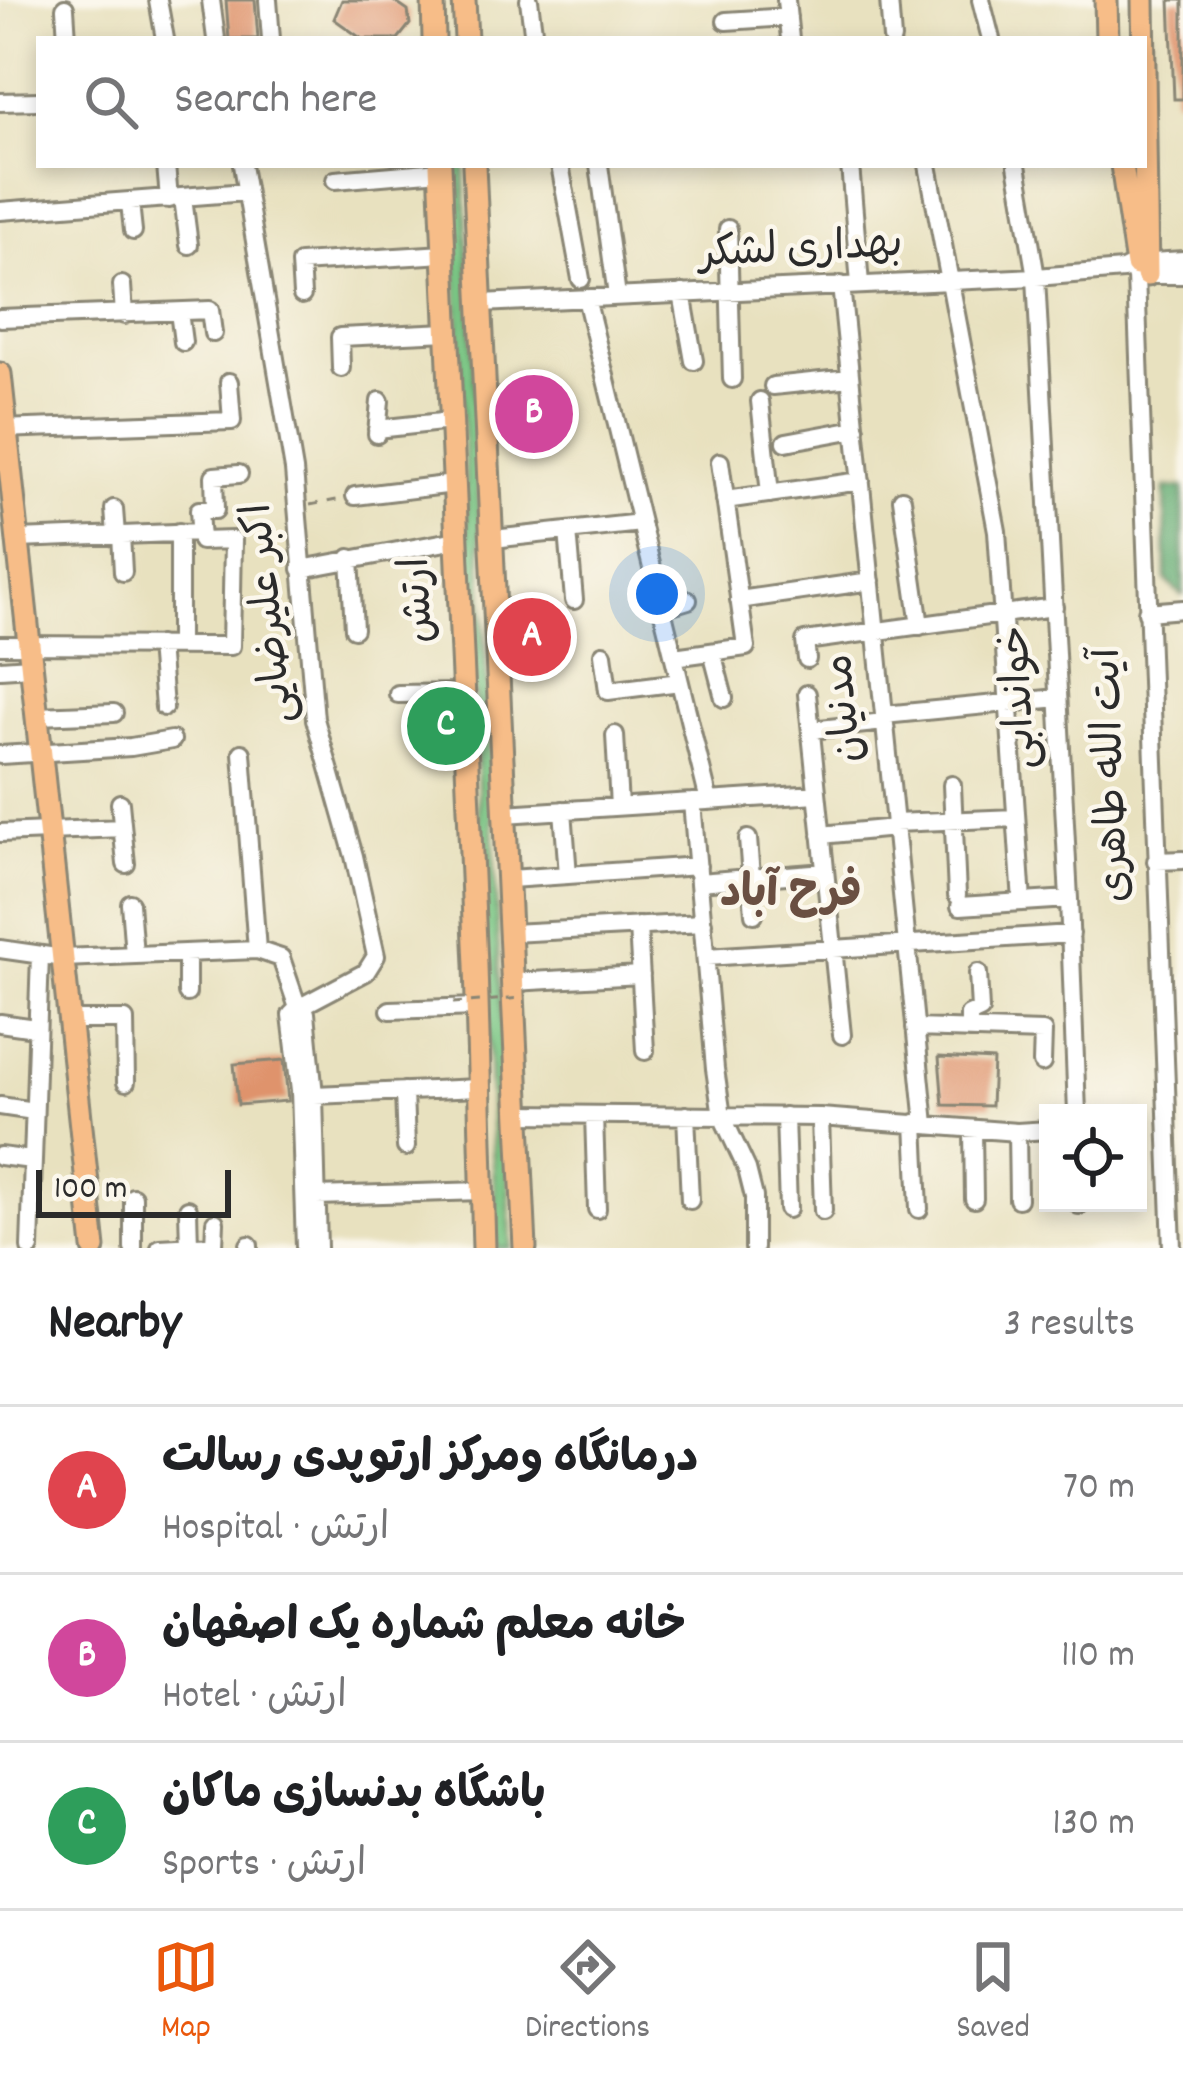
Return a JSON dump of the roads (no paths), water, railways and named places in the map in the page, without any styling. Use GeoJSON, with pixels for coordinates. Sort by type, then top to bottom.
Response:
{"type":"FeatureCollection","features":[{"type":"Feature","properties":{"kind":"main road"},"geometry":{"type":"LineString","coordinates":[[428,0],[434,32]]}},
{"type":"Feature","properties":{"kind":"main road"},"geometry":{"type":"LineString","coordinates":[[1106,0],[1107,36]]}},
{"type":"Feature","properties":{"kind":"main road"},"geometry":{"type":"LineString","coordinates":[[1143,0],[1144,36]]}},
{"type":"Feature","properties":{"kind":"main road"},"geometry":{"type":"LineString","coordinates":[[463,2],[466,36]]}},
{"type":"Feature","properties":{"kind":"main road","name":"ارتش"},"geometry":{"type":"LineString","coordinates":[[440,168],[484,1248]]}},
{"type":"Feature","properties":{"kind":"main road","name":"ارتش"},"geometry":{"type":"LineString","coordinates":[[474,168],[511,933],[518,990],[525,1248]]}},
{"type":"Feature","properties":{"kind":"main road"},"geometry":{"type":"LineString","coordinates":[[1122,168],[1138,269]]}},
{"type":"Feature","properties":{"kind":"main road"},"geometry":{"type":"LineString","coordinates":[[1138,269],[1142,168]]}},
{"type":"Feature","properties":{"kind":"main road"},"geometry":{"type":"LineString","coordinates":[[0,374],[12,537],[49,832],[52,956],[69,1020],[94,1248]]}},
{"type":"Feature","properties":{"kind":"street"},"geometry":{"type":"LineString","coordinates":[[158,0],[164,36]]}},
{"type":"Feature","properties":{"kind":"street"},"geometry":{"type":"LineString","coordinates":[[211,0],[216,36]]}},
{"type":"Feature","properties":{"kind":"street"},"geometry":{"type":"LineString","coordinates":[[268,0],[271,36]]}},
{"type":"Feature","properties":{"kind":"street"},"geometry":{"type":"LineString","coordinates":[[529,0],[534,36]]}},
{"type":"Feature","properties":{"kind":"street"},"geometry":{"type":"LineString","coordinates":[[890,0],[892,36]]}},
{"type":"Feature","properties":{"kind":"street"},"geometry":{"type":"LineString","coordinates":[[981,0],[990,36]]}},
{"type":"Feature","properties":{"kind":"street"},"geometry":{"type":"LineString","coordinates":[[65,8],[68,36]]}},
{"type":"Feature","properties":{"kind":"street"},"geometry":{"type":"LineString","coordinates":[[726,21],[787,9]]}},
{"type":"Feature","properties":{"kind":"street"},"geometry":{"type":"LineString","coordinates":[[0,102],[36,101]]}},
{"type":"Feature","properties":{"kind":"street"},"geometry":{"type":"LineString","coordinates":[[167,168],[189,244]]}},
{"type":"Feature","properties":{"kind":"street","name":"اکبر علیرضایی"},"geometry":{"type":"LineString","coordinates":[[242,168],[287,428],[315,719],[354,856],[376,956],[367,972],[298,1008]]}},
{"type":"Feature","properties":{"kind":"street"},"geometry":{"type":"LineString","coordinates":[[334,180],[440,168]]}},
{"type":"Feature","properties":{"kind":"street"},"geometry":{"type":"LineString","coordinates":[[561,168],[583,288],[680,682],[701,801],[699,874],[722,1116],[747,1169],[754,1197],[754,1248]]}},
{"type":"Feature","properties":{"kind":"street"},"geometry":{"type":"LineString","coordinates":[[598,168],[617,296]]}},
{"type":"Feature","properties":{"kind":"street","name":"مدنیان"},"geometry":{"type":"LineString","coordinates":[[850,168],[850,378],[915,1028],[919,1209]]}},
{"type":"Feature","properties":{"kind":"street"},"geometry":{"type":"LineString","coordinates":[[929,168],[997,531],[1022,902]]}},
{"type":"Feature","properties":{"kind":"street","name":"خواندابی"},"geometry":{"type":"LineString","coordinates":[[1018,168],[1036,277],[1070,899],[1076,1104]]}},
{"type":"Feature","properties":{"kind":"street"},"geometry":{"type":"LineString","coordinates":[[0,211],[245,192]]}},
{"type":"Feature","properties":{"kind":"street"},"geometry":{"type":"LineString","coordinates":[[130,203],[133,231]]}},
{"type":"Feature","properties":{"kind":"street"},"geometry":{"type":"LineString","coordinates":[[728,229],[732,380]]}},
{"type":"Feature","properties":{"kind":"street"},"geometry":{"type":"LineString","coordinates":[[302,295],[300,263],[444,254]]}},
{"type":"Feature","properties":{"kind":"street"},"geometry":{"type":"LineString","coordinates":[[1138,269],[1183,260]]}},
{"type":"Feature","properties":{"kind":"street"},"geometry":{"type":"LineString","coordinates":[[1138,269],[1183,275]]}},
{"type":"Feature","properties":{"kind":"street","name":"بهداری لشکر"},"geometry":{"type":"LineString","coordinates":[[482,303],[583,288],[617,296],[1138,269]]}},
{"type":"Feature","properties":{"kind":"street","name":"آیت الله طاهری"},"geometry":{"type":"LineString","coordinates":[[1138,269],[1172,1248]]}},
{"type":"Feature","properties":{"kind":"street"},"geometry":{"type":"LineString","coordinates":[[122,285],[124,315]]}},
{"type":"Feature","properties":{"kind":"street"},"geometry":{"type":"LineString","coordinates":[[682,293],[694,361]]}},
{"type":"Feature","properties":{"kind":"street"},"geometry":{"type":"LineString","coordinates":[[0,318],[210,310],[213,333]]}},
{"type":"Feature","properties":{"kind":"street"},"geometry":{"type":"LineString","coordinates":[[179,312],[183,342]]}},
{"type":"Feature","properties":{"kind":"street"},"geometry":{"type":"LineString","coordinates":[[146,334],[151,313]]}},
{"type":"Feature","properties":{"kind":"street"},"geometry":{"type":"LineString","coordinates":[[341,368],[340,337],[448,332]]}},
{"type":"Feature","properties":{"kind":"street"},"geometry":{"type":"LineString","coordinates":[[773,386],[850,378]]}},
{"type":"Feature","properties":{"kind":"street"},"geometry":{"type":"LineString","coordinates":[[3,429],[232,421],[230,382]]}},
{"type":"Feature","properties":{"kind":"street"},"geometry":{"type":"LineString","coordinates":[[380,401],[377,432],[452,421]]}},
{"type":"Feature","properties":{"kind":"street"},"geometry":{"type":"LineString","coordinates":[[760,401],[770,494]]}},
{"type":"Feature","properties":{"kind":"street"},"geometry":{"type":"LineString","coordinates":[[786,442],[856,429]]}},
{"type":"Feature","properties":{"kind":"street"},"geometry":{"type":"LineString","coordinates":[[674,657],[746,647],[720,462]]}},
{"type":"Feature","properties":{"kind":"street"},"geometry":{"type":"LineString","coordinates":[[0,669],[30,656],[153,645],[232,646],[233,540],[201,541],[200,511],[214,510],[214,476],[239,474]]}},
{"type":"Feature","properties":{"kind":"street"},"geometry":{"type":"LineString","coordinates":[[725,500],[861,481]]}},
{"type":"Feature","properties":{"kind":"street"},"geometry":{"type":"LineString","coordinates":[[356,496],[454,484]]}},
{"type":"Feature","properties":{"kind":"street"},"geometry":{"type":"LineString","coordinates":[[902,499],[920,626]]}},
{"type":"Feature","properties":{"kind":"street"},"geometry":{"type":"LineString","coordinates":[[115,509],[123,572]]}},
{"type":"Feature","properties":{"kind":"street"},"geometry":{"type":"LineString","coordinates":[[493,538],[641,524]]}},
{"type":"Feature","properties":{"kind":"street"},"geometry":{"type":"LineString","coordinates":[[568,531],[574,600]]}},
{"type":"Feature","properties":{"kind":"street"},"geometry":{"type":"LineString","coordinates":[[179,532],[179,646]]}},
{"type":"Feature","properties":{"kind":"street"},"geometry":{"type":"LineString","coordinates":[[12,537],[200,532]]}},
{"type":"Feature","properties":{"kind":"street"},"geometry":{"type":"LineString","coordinates":[[301,569],[457,540]]}},
{"type":"Feature","properties":{"kind":"street"},"geometry":{"type":"LineString","coordinates":[[350,558],[354,629]]}},
{"type":"Feature","properties":{"kind":"street"},"geometry":{"type":"LineString","coordinates":[[740,600],[871,581]]}},
{"type":"Feature","properties":{"kind":"street"},"geometry":{"type":"LineString","coordinates":[[662,608],[688,601]]}},
{"type":"Feature","properties":{"kind":"street"},"geometry":{"type":"LineString","coordinates":[[807,659],[805,641],[1054,607]]}},
{"type":"Feature","properties":{"kind":"street"},"geometry":{"type":"LineString","coordinates":[[1147,612],[1183,609]]}},
{"type":"Feature","properties":{"kind":"street"},"geometry":{"type":"LineString","coordinates":[[146,624],[164,707]]}},
{"type":"Feature","properties":{"kind":"street"},"geometry":{"type":"LineString","coordinates":[[0,645],[30,656]]}},
{"type":"Feature","properties":{"kind":"street"},"geometry":{"type":"LineString","coordinates":[[712,652],[724,698]]}},
{"type":"Feature","properties":{"kind":"street"},"geometry":{"type":"LineString","coordinates":[[603,654],[608,691],[680,682]]}},
{"type":"Feature","properties":{"kind":"street"},"geometry":{"type":"LineString","coordinates":[[398,694],[464,693]]}},
{"type":"Feature","properties":{"kind":"street"},"geometry":{"type":"LineString","coordinates":[[807,694],[842,1035]]}},
{"type":"Feature","properties":{"kind":"street"},"geometry":{"type":"LineString","coordinates":[[811,730],[1058,698]]}},
{"type":"Feature","properties":{"kind":"street"},"geometry":{"type":"LineString","coordinates":[[37,716],[114,712]]}},
{"type":"Feature","properties":{"kind":"street"},"geometry":{"type":"LineString","coordinates":[[615,735],[619,807]]}},
{"type":"Feature","properties":{"kind":"street"},"geometry":{"type":"LineString","coordinates":[[0,755],[172,740]]}},
{"type":"Feature","properties":{"kind":"street"},"geometry":{"type":"LineString","coordinates":[[242,754],[257,950]]}},
{"type":"Feature","properties":{"kind":"street"},"geometry":{"type":"LineString","coordinates":[[952,785],[958,900],[1070,899]]}},
{"type":"Feature","properties":{"kind":"street"},"geometry":{"type":"LineString","coordinates":[[506,814],[817,794]]}},
{"type":"Feature","properties":{"kind":"street"},"geometry":{"type":"LineString","coordinates":[[120,802],[125,864]]}},
{"type":"Feature","properties":{"kind":"street"},"geometry":{"type":"LineString","coordinates":[[563,810],[568,875]]}},
{"type":"Feature","properties":{"kind":"street"},"geometry":{"type":"LineString","coordinates":[[821,835],[1016,818]]}},
{"type":"Feature","properties":{"kind":"street"},"geometry":{"type":"LineString","coordinates":[[0,833],[122,828]]}},
{"type":"Feature","properties":{"kind":"street"},"geometry":{"type":"LineString","coordinates":[[748,839],[754,914]]}},
{"type":"Feature","properties":{"kind":"street"},"geometry":{"type":"LineString","coordinates":[[1156,861],[1183,860]]}},
{"type":"Feature","properties":{"kind":"street"},"geometry":{"type":"LineString","coordinates":[[509,879],[699,874],[750,878],[825,872]]}},
{"type":"Feature","properties":{"kind":"street"},"geometry":{"type":"LineString","coordinates":[[130,903],[134,955]]}},
{"type":"Feature","properties":{"kind":"street"},"geometry":{"type":"LineString","coordinates":[[511,933],[703,923]]}},
{"type":"Feature","properties":{"kind":"street"},"geometry":{"type":"LineString","coordinates":[[638,926],[645,1051]]}},
{"type":"Feature","properties":{"kind":"street"},"geometry":{"type":"LineString","coordinates":[[706,957],[1071,934]]}},
{"type":"Feature","properties":{"kind":"street"},"geometry":{"type":"LineString","coordinates":[[0,949],[52,956],[257,950],[281,958],[298,1008],[306,1013],[314,1095],[318,1248]]}},
{"type":"Feature","properties":{"kind":"street"},"geometry":{"type":"LineString","coordinates":[[187,953],[188,993]]}},
{"type":"Feature","properties":{"kind":"street"},"geometry":{"type":"LineString","coordinates":[[30,1248],[35,1028],[52,956]]}},
{"type":"Feature","properties":{"kind":"street"},"geometry":{"type":"LineString","coordinates":[[969,1030],[969,1015],[980,1010],[977,973]]}},
{"type":"Feature","properties":{"kind":"street"},"geometry":{"type":"LineString","coordinates":[[518,990],[641,974]]}},
{"type":"Feature","properties":{"kind":"street"},"geometry":{"type":"LineString","coordinates":[[390,1010],[477,1007]]}},
{"type":"Feature","properties":{"kind":"street"},"geometry":{"type":"LineString","coordinates":[[298,1008],[291,1016],[300,1090],[305,1248]]}},
{"type":"Feature","properties":{"kind":"street"},"geometry":{"type":"LineString","coordinates":[[69,1020],[125,1020],[125,1082]]}},
{"type":"Feature","properties":{"kind":"street"},"geometry":{"type":"LineString","coordinates":[[0,1023],[35,1028]]}},
{"type":"Feature","properties":{"kind":"street"},"geometry":{"type":"LineString","coordinates":[[915,1028],[1043,1032],[1042,1063]]}},
{"type":"Feature","properties":{"kind":"street"},"geometry":{"type":"LineString","coordinates":[[314,1095],[479,1088]]}},
{"type":"Feature","properties":{"kind":"street"},"geometry":{"type":"LineString","coordinates":[[404,1091],[406,1147]]}},
{"type":"Feature","properties":{"kind":"street"},"geometry":{"type":"LineString","coordinates":[[0,1106],[34,1111]]}},
{"type":"Feature","properties":{"kind":"street"},"geometry":{"type":"LineString","coordinates":[[518,1114],[820,1117],[1039,1131]]}},
{"type":"Feature","properties":{"kind":"street"},"geometry":{"type":"LineString","coordinates":[[594,1115],[597,1209]]}},
{"type":"Feature","properties":{"kind":"street"},"geometry":{"type":"LineString","coordinates":[[686,1115],[690,1200]]}},
{"type":"Feature","properties":{"kind":"street"},"geometry":{"type":"LineString","coordinates":[[784,1116],[788,1209]]}},
{"type":"Feature","properties":{"kind":"street"},"geometry":{"type":"LineString","coordinates":[[820,1117],[823,1211]]}},
{"type":"Feature","properties":{"kind":"street"},"geometry":{"type":"LineString","coordinates":[[973,1130],[974,1199]]}},
{"type":"Feature","properties":{"kind":"street"},"geometry":{"type":"LineString","coordinates":[[1018,1132],[1018,1199]]}},
{"type":"Feature","properties":{"kind":"street"},"geometry":{"type":"LineString","coordinates":[[0,1156],[32,1160]]}},
{"type":"Feature","properties":{"kind":"street"},"geometry":{"type":"LineString","coordinates":[[316,1196],[483,1191]]}},
{"type":"Feature","properties":{"kind":"street"},"geometry":{"type":"LineString","coordinates":[[133,1197],[133,1248]]}},
{"type":"Feature","properties":{"kind":"street"},"geometry":{"type":"LineString","coordinates":[[188,1209],[188,1246]]}},
{"type":"Feature","properties":{"kind":"street"},"geometry":{"type":"LineString","coordinates":[[160,1248],[214,1245],[215,1222]]}},
{"type":"Feature","properties":{"kind":"place","name":"خانه معلم شماره یک اصفهان"},"geometry":{"type":"Point","coordinates":[534,414]}},
{"type":"Feature","properties":{"kind":"place","name":"درمانگاه ومرکز ارتوپدی رسالت"},"geometry":{"type":"Point","coordinates":[532,637]}},
{"type":"Feature","properties":{"kind":"place","name":"باشگاه بدنسازی ماکان"},"geometry":{"type":"Point","coordinates":[446,726]}},
{"type":"Feature","properties":{"kind":"district","name":"فرح آباد"},"geometry":{"type":"Point","coordinates":[791,896]}}]}
